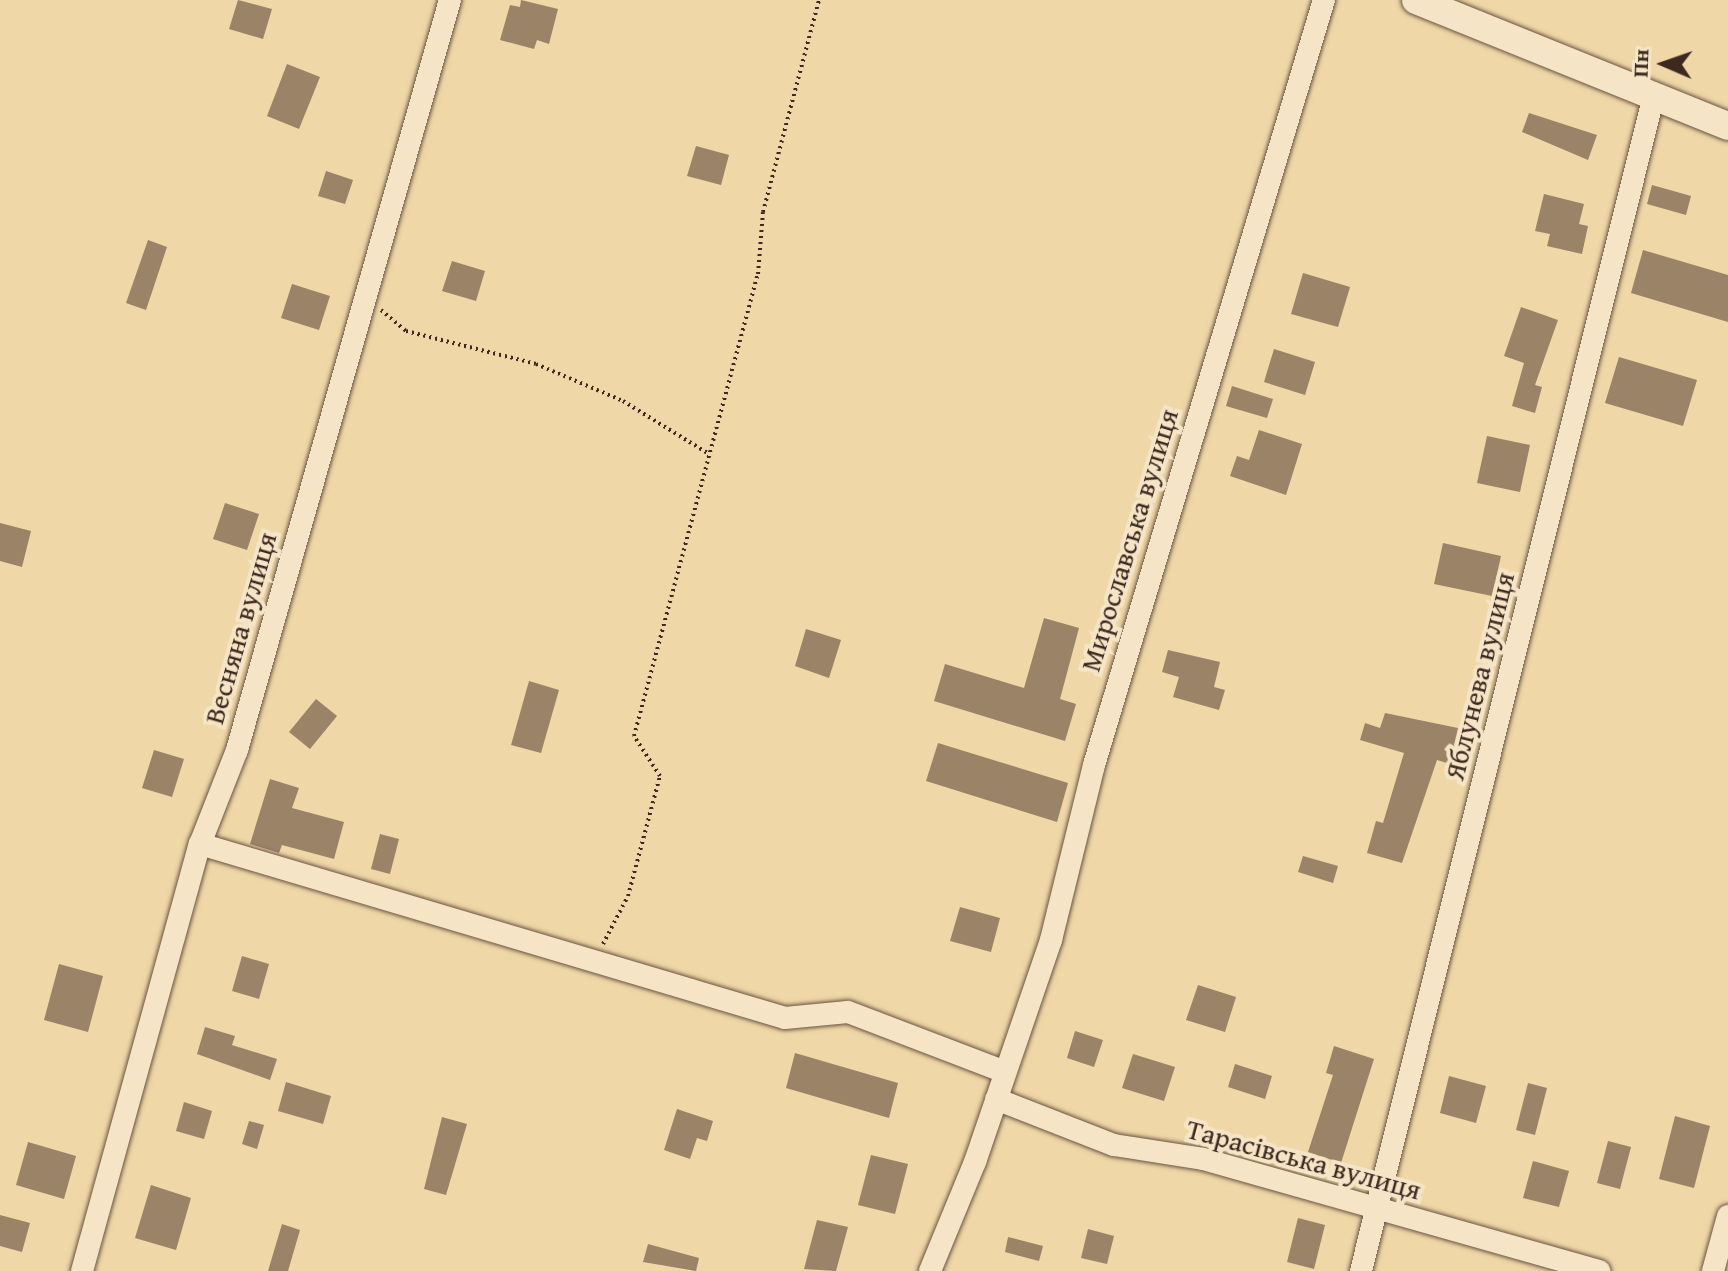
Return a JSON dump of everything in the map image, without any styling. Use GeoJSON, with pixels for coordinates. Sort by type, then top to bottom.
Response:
{"type":"FeatureCollection","features":[{"type":"Feature","properties":{"kind":"street","name":"Весняна вулиця"},"geometry":{"type":"LineString","coordinates":[[82,1271],[200,844],[237,750],[450,0]]}},
{"type":"Feature","properties":{"kind":"street","name":"Мирославська вулиця"},"geometry":{"type":"LineString","coordinates":[[930,1271],[996,1099],[1051,940],[1094,765],[1324,0]]}},
{"type":"Feature","properties":{"kind":"street"},"geometry":{"type":"LineString","coordinates":[[1416,0],[1728,126]]}},
{"type":"Feature","properties":{"kind":"street","name":"Яблунева вулиця"},"geometry":{"type":"LineString","coordinates":[[1361,1271],[1654,95]]}},
{"type":"Feature","properties":{"kind":"street"},"geometry":{"type":"LineString","coordinates":[[200,844],[785,1018],[848,1012],[1005,1072]]}},
{"type":"Feature","properties":{"kind":"street","name":"Тарасівська вулиця"},"geometry":{"type":"LineString","coordinates":[[996,1099],[1114,1145],[1203,1159],[1600,1271]]}},
{"type":"Feature","properties":{"kind":"street"},"geometry":{"type":"LineString","coordinates":[[1713,1271],[1728,1216]]}},
{"type":"Feature","properties":{"kind":"path"},"geometry":{"type":"LineString","coordinates":[[593,963],[628,896],[660,776],[634,736],[758,274],[763,212],[819,0]]}},
{"type":"Feature","properties":{"kind":"path"},"geometry":{"type":"LineString","coordinates":[[364,296],[406,331],[536,364],[623,401],[709,454]]}},
{"type":"Feature","properties":{"kind":"building"},"geometry":{"type":"Polygon","coordinates":[[[238,0],[272,9],[263,39],[229,29],[238,0]]]}},
{"type":"Feature","properties":{"kind":"building"},"geometry":{"type":"Polygon","coordinates":[[[521,0],[558,9],[549,44],[537,40],[534,49],[500,40],[510,5],[520,7],[521,0]]]}},
{"type":"Feature","properties":{"kind":"building"},"geometry":{"type":"Polygon","coordinates":[[[287,64],[320,77],[299,129],[267,116],[287,64]]]}},
{"type":"Feature","properties":{"kind":"building"},"geometry":{"type":"Polygon","coordinates":[[[1529,113],[1597,135],[1588,160],[1522,132],[1529,113]]]}},
{"type":"Feature","properties":{"kind":"building"},"geometry":{"type":"Polygon","coordinates":[[[696,146],[729,155],[721,185],[687,176],[696,146]]]}},
{"type":"Feature","properties":{"kind":"building"},"geometry":{"type":"Polygon","coordinates":[[[326,171],[353,180],[345,204],[318,196],[326,171]]]}},
{"type":"Feature","properties":{"kind":"building"},"geometry":{"type":"Polygon","coordinates":[[[1652,185],[1691,196],[1686,215],[1647,204],[1652,185]]]}},
{"type":"Feature","properties":{"kind":"building"},"geometry":{"type":"Polygon","coordinates":[[[1544,194],[1584,204],[1579,224],[1588,226],[1582,254],[1547,246],[1550,234],[1535,231],[1544,194]]]}},
{"type":"Feature","properties":{"kind":"building"},"geometry":{"type":"Polygon","coordinates":[[[148,240],[167,247],[146,310],[126,303],[148,240]]]}},
{"type":"Feature","properties":{"kind":"building"},"geometry":{"type":"Polygon","coordinates":[[[1643,250],[1728,275],[1728,322],[1631,293],[1643,250]]]}},
{"type":"Feature","properties":{"kind":"building"},"geometry":{"type":"Polygon","coordinates":[[[452,261],[485,271],[476,301],[442,291],[452,261]]]}},
{"type":"Feature","properties":{"kind":"building"},"geometry":{"type":"Polygon","coordinates":[[[1303,273],[1350,287],[1338,327],[1291,314],[1303,273]]]}},
{"type":"Feature","properties":{"kind":"building"},"geometry":{"type":"Polygon","coordinates":[[[292,284],[330,296],[319,330],[281,318],[292,284]]]}},
{"type":"Feature","properties":{"kind":"building"},"geometry":{"type":"Polygon","coordinates":[[[1521,307],[1558,320],[1535,385],[1542,387],[1535,413],[1512,406],[1524,363],[1504,356],[1521,307]]]}},
{"type":"Feature","properties":{"kind":"building"},"geometry":{"type":"Polygon","coordinates":[[[1274,349],[1315,362],[1305,395],[1264,382],[1274,349]]]}},
{"type":"Feature","properties":{"kind":"building"},"geometry":{"type":"Polygon","coordinates":[[[1619,357],[1697,380],[1683,426],[1605,403],[1619,357]]]}},
{"type":"Feature","properties":{"kind":"building"},"geometry":{"type":"Polygon","coordinates":[[[1232,386],[1273,399],[1267,418],[1226,406],[1232,386]]]}},
{"type":"Feature","properties":{"kind":"building"},"geometry":{"type":"Polygon","coordinates":[[[1259,430],[1302,444],[1286,495],[1230,476],[1237,456],[1249,460],[1259,430]]]}},
{"type":"Feature","properties":{"kind":"building"},"geometry":{"type":"Polygon","coordinates":[[[1487,436],[1530,445],[1520,492],[1477,483],[1487,436]]]}},
{"type":"Feature","properties":{"kind":"building"},"geometry":{"type":"Polygon","coordinates":[[[225,503],[259,514],[247,550],[213,539],[225,503]]]}},
{"type":"Feature","properties":{"kind":"building"},"geometry":{"type":"Polygon","coordinates":[[[0,523],[31,531],[22,567],[0,561],[0,523]]]}},
{"type":"Feature","properties":{"kind":"building"},"geometry":{"type":"Polygon","coordinates":[[[1443,543],[1501,556],[1492,596],[1434,584],[1443,543]]]}},
{"type":"Feature","properties":{"kind":"building"},"geometry":{"type":"Polygon","coordinates":[[[1044,618],[1079,628],[1060,699],[1076,704],[1065,741],[934,701],[945,664],[1024,688],[1044,618]]]}},
{"type":"Feature","properties":{"kind":"building"},"geometry":{"type":"Polygon","coordinates":[[[806,629],[841,640],[829,678],[795,666],[806,629]]]}},
{"type":"Feature","properties":{"kind":"building"},"geometry":{"type":"Polygon","coordinates":[[[1168,650],[1220,662],[1214,687],[1225,690],[1219,710],[1173,697],[1179,677],[1162,672],[1168,650]]]}},
{"type":"Feature","properties":{"kind":"building"},"geometry":{"type":"Polygon","coordinates":[[[529,681],[559,690],[541,753],[511,745],[529,681]]]}},
{"type":"Feature","properties":{"kind":"building"},"geometry":{"type":"Polygon","coordinates":[[[316,699],[337,716],[310,749],[289,732],[316,699]]]}},
{"type":"Feature","properties":{"kind":"building"},"geometry":{"type":"Polygon","coordinates":[[[1385,713],[1458,728],[1454,745],[1462,747],[1457,766],[1437,760],[1402,863],[1367,853],[1376,821],[1383,823],[1404,753],[1360,740],[1365,723],[1380,728],[1385,713]]]}},
{"type":"Feature","properties":{"kind":"building"},"geometry":{"type":"Polygon","coordinates":[[[938,743],[1068,783],[1057,822],[926,781],[938,743]]]}},
{"type":"Feature","properties":{"kind":"building"},"geometry":{"type":"Polygon","coordinates":[[[154,750],[184,759],[172,797],[142,788],[154,750]]]}},
{"type":"Feature","properties":{"kind":"building"},"geometry":{"type":"Polygon","coordinates":[[[270,779],[299,788],[292,808],[344,822],[334,859],[282,845],[279,853],[250,844],[270,779]]]}},
{"type":"Feature","properties":{"kind":"building"},"geometry":{"type":"Polygon","coordinates":[[[380,834],[399,839],[390,874],[371,869],[380,834]]]}},
{"type":"Feature","properties":{"kind":"building"},"geometry":{"type":"Polygon","coordinates":[[[1303,856],[1338,866],[1333,883],[1298,872],[1303,856]]]}},
{"type":"Feature","properties":{"kind":"building"},"geometry":{"type":"Polygon","coordinates":[[[960,907],[1000,918],[991,952],[950,941],[960,907]]]}},
{"type":"Feature","properties":{"kind":"building"},"geometry":{"type":"Polygon","coordinates":[[[242,956],[269,964],[259,999],[232,991],[242,956]]]}},
{"type":"Feature","properties":{"kind":"building"},"geometry":{"type":"Polygon","coordinates":[[[59,964],[103,976],[88,1032],[44,1020],[59,964]]]}},
{"type":"Feature","properties":{"kind":"building"},"geometry":{"type":"Polygon","coordinates":[[[1198,985],[1236,997],[1225,1032],[1186,1020],[1198,985]]]}},
{"type":"Feature","properties":{"kind":"building"},"geometry":{"type":"Polygon","coordinates":[[[205,1027],[235,1036],[232,1045],[277,1059],[270,1080],[197,1054],[205,1027]]]}},
{"type":"Feature","properties":{"kind":"building"},"geometry":{"type":"Polygon","coordinates":[[[1075,1031],[1103,1040],[1094,1067],[1067,1058],[1075,1031]]]}},
{"type":"Feature","properties":{"kind":"building"},"geometry":{"type":"Polygon","coordinates":[[[1334,1046],[1374,1059],[1341,1163],[1308,1152],[1333,1075],[1326,1073],[1334,1046]]]}},
{"type":"Feature","properties":{"kind":"building"},"geometry":{"type":"Polygon","coordinates":[[[795,1053],[898,1083],[889,1118],[786,1088],[795,1053]]]}},
{"type":"Feature","properties":{"kind":"building"},"geometry":{"type":"Polygon","coordinates":[[[1133,1054],[1175,1067],[1164,1101],[1122,1088],[1133,1054]]]}},
{"type":"Feature","properties":{"kind":"building"},"geometry":{"type":"Polygon","coordinates":[[[1235,1064],[1272,1076],[1265,1099],[1228,1087],[1235,1064]]]}},
{"type":"Feature","properties":{"kind":"building"},"geometry":{"type":"Polygon","coordinates":[[[1449,1076],[1486,1086],[1476,1123],[1440,1113],[1449,1076]]]}},
{"type":"Feature","properties":{"kind":"building"},"geometry":{"type":"Polygon","coordinates":[[[286,1082],[331,1096],[323,1124],[278,1111],[286,1082]]]}},
{"type":"Feature","properties":{"kind":"building"},"geometry":{"type":"Polygon","coordinates":[[[1528,1083],[1547,1088],[1535,1135],[1516,1130],[1528,1083]]]}},
{"type":"Feature","properties":{"kind":"building"},"geometry":{"type":"Polygon","coordinates":[[[184,1102],[212,1111],[204,1139],[176,1131],[184,1102]]]}},
{"type":"Feature","properties":{"kind":"building"},"geometry":{"type":"Polygon","coordinates":[[[677,1109],[713,1121],[707,1141],[697,1138],[690,1159],[664,1150],[677,1109]]]}},
{"type":"Feature","properties":{"kind":"building"},"geometry":{"type":"Polygon","coordinates":[[[1675,1116],[1710,1126],[1694,1188],[1659,1179],[1675,1116]]]}},
{"type":"Feature","properties":{"kind":"building"},"geometry":{"type":"Polygon","coordinates":[[[442,1117],[467,1124],[446,1195],[424,1189],[442,1117]]]}},
{"type":"Feature","properties":{"kind":"building"},"geometry":{"type":"Polygon","coordinates":[[[249,1121],[264,1125],[257,1149],[242,1144],[249,1121]]]}},
{"type":"Feature","properties":{"kind":"building"},"geometry":{"type":"Polygon","coordinates":[[[1608,1141],[1631,1147],[1620,1189],[1597,1183],[1608,1141]]]}},
{"type":"Feature","properties":{"kind":"building"},"geometry":{"type":"Polygon","coordinates":[[[28,1142],[76,1156],[64,1199],[16,1185],[28,1142]]]}},
{"type":"Feature","properties":{"kind":"building"},"geometry":{"type":"Polygon","coordinates":[[[871,1155],[908,1164],[895,1214],[858,1205],[871,1155]]]}},
{"type":"Feature","properties":{"kind":"building"},"geometry":{"type":"Polygon","coordinates":[[[1533,1161],[1569,1171],[1559,1207],[1523,1198],[1533,1161]]]}},
{"type":"Feature","properties":{"kind":"building"},"geometry":{"type":"Polygon","coordinates":[[[151,1185],[191,1198],[176,1250],[135,1238],[151,1185]]]}},
{"type":"Feature","properties":{"kind":"building"},"geometry":{"type":"Polygon","coordinates":[[[0,1215],[30,1223],[22,1252],[0,1246],[0,1215]]]}},
{"type":"Feature","properties":{"kind":"building"},"geometry":{"type":"Polygon","coordinates":[[[1298,1218],[1325,1225],[1314,1269],[1287,1262],[1298,1218]]]}},
{"type":"Feature","properties":{"kind":"building"},"geometry":{"type":"Polygon","coordinates":[[[817,1220],[848,1227],[836,1271],[804,1269],[817,1220]]]}},
{"type":"Feature","properties":{"kind":"building"},"geometry":{"type":"Polygon","coordinates":[[[282,1224],[300,1230],[288,1271],[268,1271],[282,1224]]]}},
{"type":"Feature","properties":{"kind":"building"},"geometry":{"type":"Polygon","coordinates":[[[1088,1229],[1114,1236],[1107,1264],[1081,1258],[1088,1229]]]}},
{"type":"Feature","properties":{"kind":"building"},"geometry":{"type":"Polygon","coordinates":[[[1008,1237],[1043,1246],[1039,1261],[1005,1252],[1008,1237]]]}},
{"type":"Feature","properties":{"kind":"building"},"geometry":{"type":"Polygon","coordinates":[[[648,1244],[699,1258],[696,1271],[643,1262],[648,1244]]]}}]}
